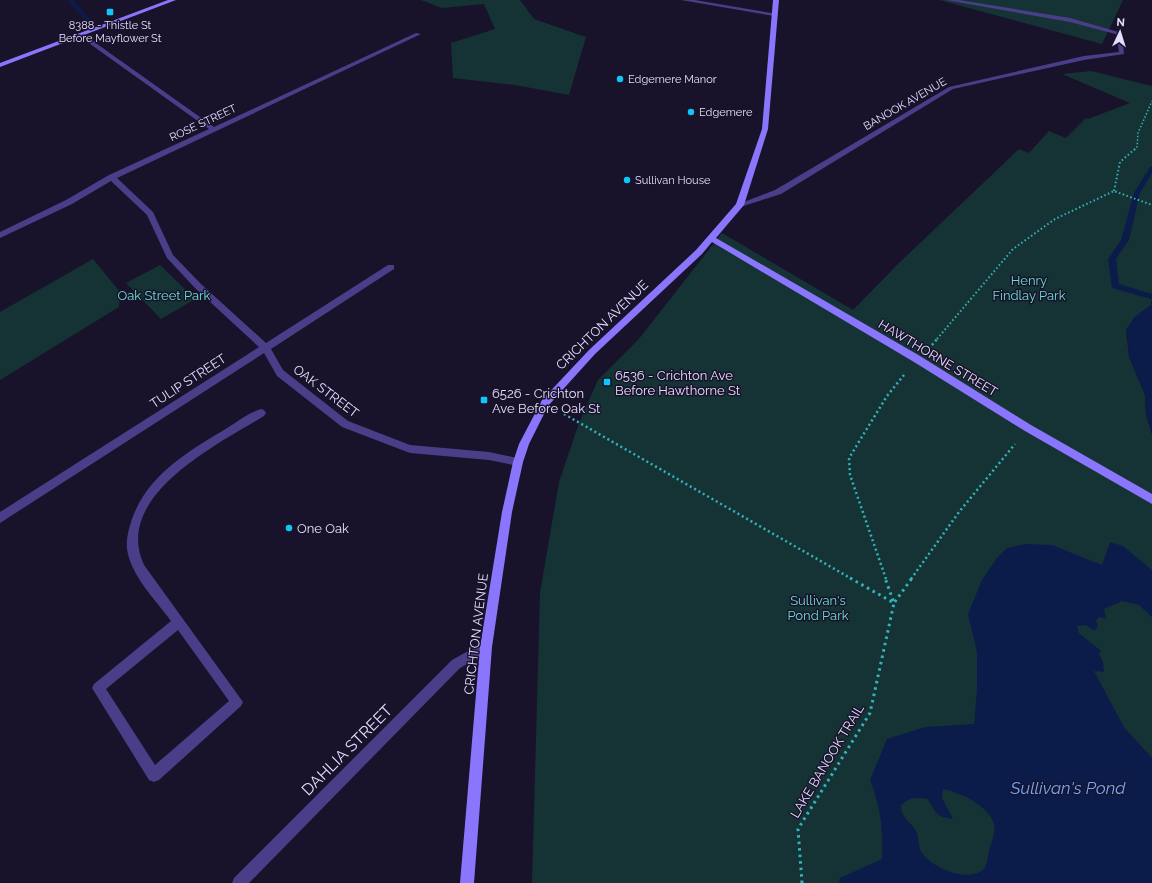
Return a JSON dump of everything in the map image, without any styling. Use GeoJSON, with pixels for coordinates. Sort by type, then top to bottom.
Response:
{"type":"FeatureCollection","features":[{"type":"Feature","properties":{"kind":"street"},"geometry":{"type":"LineString","coordinates":[[0,66],[173,0]]}},
{"type":"Feature","properties":{"kind":"street"},"geometry":{"type":"LineString","coordinates":[[684,0],[774,14]]}},
{"type":"Feature","properties":{"kind":"street","name":"CRICHTON AVENUE"},"geometry":{"type":"LineString","coordinates":[[467,883],[486,647],[507,512],[518,462],[526,439],[545,403],[592,352],[712,239],[740,205],[765,129],[776,0]]}},
{"type":"Feature","properties":{"kind":"street","name":"BANOOK AVENUE"},"geometry":{"type":"LineString","coordinates":[[740,205],[778,192],[951,88],[1084,58],[1122,53],[1118,33],[1070,20],[949,0]]}},
{"type":"Feature","properties":{"kind":"street","name":"ROSE STREET"},"geometry":{"type":"LineString","coordinates":[[0,235],[69,202],[112,177],[418,34]]}},
{"type":"Feature","properties":{"kind":"street"},"geometry":{"type":"LineString","coordinates":[[81,36],[214,130]]}},
{"type":"Feature","properties":{"kind":"street","name":"OAK STREET"},"geometry":{"type":"LineString","coordinates":[[112,177],[150,214],[170,256],[198,286],[265,347],[280,373],[345,424],[410,449],[489,456],[518,462]]}},
{"type":"Feature","properties":{"kind":"street","name":"HAWTHORNE STREET"},"geometry":{"type":"LineString","coordinates":[[712,239],[917,360],[1028,428],[1152,500]]}},
{"type":"Feature","properties":{"kind":"street","name":"TULIP STREET"},"geometry":{"type":"LineString","coordinates":[[0,518],[391,267]]}},
{"type":"Feature","properties":{"kind":"street"},"geometry":{"type":"LineString","coordinates":[[179,622],[98,688],[154,775],[237,702],[179,622],[139,568],[133,548],[137,517],[149,495],[168,476],[194,456],[261,413]]}},
{"type":"Feature","properties":{"kind":"street","name":"DAHLIA STREET"},"geometry":{"type":"LineString","coordinates":[[238,883],[456,664],[486,647]]}},
{"type":"Feature","properties":{"kind":"path"},"geometry":{"type":"LineString","coordinates":[[1114,191],[1120,162],[1137,147],[1138,133],[1152,101]]}},
{"type":"Feature","properties":{"kind":"path"},"geometry":{"type":"LineString","coordinates":[[1114,191],[1152,205]]}},
{"type":"Feature","properties":{"kind":"path"},"geometry":{"type":"LineString","coordinates":[[894,603],[850,475],[849,458],[887,396],[917,360],[929,349],[1013,249],[1055,219],[1114,191]]}},
{"type":"Feature","properties":{"kind":"path"},"geometry":{"type":"LineString","coordinates":[[545,403],[894,603]]}},
{"type":"Feature","properties":{"kind":"path"},"geometry":{"type":"LineString","coordinates":[[894,603],[959,512],[1028,428]]}},
{"type":"Feature","properties":{"kind":"path","name":"LAKE BANOOK TRAIL"},"geometry":{"type":"LineString","coordinates":[[802,883],[798,829],[870,713],[894,603]]}},
{"type":"Feature","properties":{"kind":"green space"},"geometry":{"type":"Polygon","coordinates":[[[421,0],[520,0],[534,19],[586,37],[569,95],[515,85],[453,78],[451,43],[495,29],[484,4],[442,8],[421,0]]]}},
{"type":"Feature","properties":{"kind":"green space"},"geometry":{"type":"Polygon","coordinates":[[[939,0],[1123,0],[1102,44],[939,0]]]}},
{"type":"Feature","properties":{"kind":"green space","name":"Sullivan's Pond Park"},"geometry":{"type":"Polygon","coordinates":[[[1091,71],[1152,86],[1152,300],[1151,305],[1132,321],[1126,330],[1129,357],[1145,395],[1146,415],[1152,434],[1152,883],[532,883],[540,593],[559,482],[579,423],[598,380],[638,340],[722,233],[853,310],[899,263],[1019,149],[1029,153],[1049,131],[1066,138],[1086,118],[1088,119],[1130,103],[1062,74],[1091,71]]]}},
{"type":"Feature","properties":{"kind":"green space"},"geometry":{"type":"Polygon","coordinates":[[[93,259],[120,292],[119,307],[0,380],[0,312],[93,259]]]}},
{"type":"Feature","properties":{"kind":"green space","name":"Oak Street Park"},"geometry":{"type":"Polygon","coordinates":[[[160,265],[195,299],[161,319],[126,283],[160,265]]]}},
{"type":"Feature","properties":{"kind":"water"},"geometry":{"type":"Polygon","coordinates":[[[1152,290],[1152,434],[1146,415],[1145,395],[1129,357],[1128,336],[1126,331],[1134,317],[1151,305],[1152,290]]]}},
{"type":"Feature","properties":{"kind":"water","name":"Sullivan's Pond"},"geometry":{"type":"Polygon","coordinates":[[[1110,542],[1123,546],[1152,570],[1152,617],[1139,605],[1122,601],[1104,609],[1106,619],[1099,617],[1096,621],[1098,626],[1094,631],[1086,625],[1077,626],[1079,633],[1101,651],[1099,654],[1103,662],[1104,672],[1094,671],[1124,727],[1152,758],[1152,883],[839,883],[840,878],[882,859],[882,838],[879,809],[870,780],[887,739],[925,727],[974,724],[977,690],[977,652],[968,614],[982,580],[997,558],[1007,548],[1026,544],[1052,545],[1102,565],[1110,542]],[[943,789],[942,798],[953,819],[937,814],[928,799],[910,799],[901,805],[901,810],[915,829],[921,851],[927,859],[943,869],[952,872],[969,875],[977,873],[984,869],[986,865],[994,834],[994,824],[986,811],[973,801],[958,793],[943,789]]]}},
{"type":"Feature","properties":{"kind":"waterway"},"geometry":{"type":"LineString","coordinates":[[70,0],[89,21]]}},
{"type":"Feature","properties":{"kind":"waterway"},"geometry":{"type":"LineString","coordinates":[[1151,296],[1115,286],[1112,259],[1125,240],[1137,193],[1152,168]]}},
{"type":"Feature","properties":{"kind":"place","name":"8388 - Thistle St Before Mayflower St"},"geometry":{"type":"Point","coordinates":[110,12]}},
{"type":"Feature","properties":{"kind":"place","name":"Edgemere Manor"},"geometry":{"type":"Point","coordinates":[620,79]}},
{"type":"Feature","properties":{"kind":"place","name":"Edgemere"},"geometry":{"type":"Point","coordinates":[691,112]}},
{"type":"Feature","properties":{"kind":"place","name":"Sullivan House"},"geometry":{"type":"Point","coordinates":[627,180]}},
{"type":"Feature","properties":{"kind":"place","name":"6536 - Crichton Ave Before Hawthorne St"},"geometry":{"type":"Point","coordinates":[607,382]}},
{"type":"Feature","properties":{"kind":"place","name":"6526 - Crichton Ave Before Oak St"},"geometry":{"type":"Point","coordinates":[484,400]}},
{"type":"Feature","properties":{"kind":"place","name":"One Oak"},"geometry":{"type":"Point","coordinates":[289,528]}},
{"type":"Feature","properties":{"kind":"park label","name":"Henry Findlay Park"},"geometry":{"type":"Point","coordinates":[1029,288]}}]}
